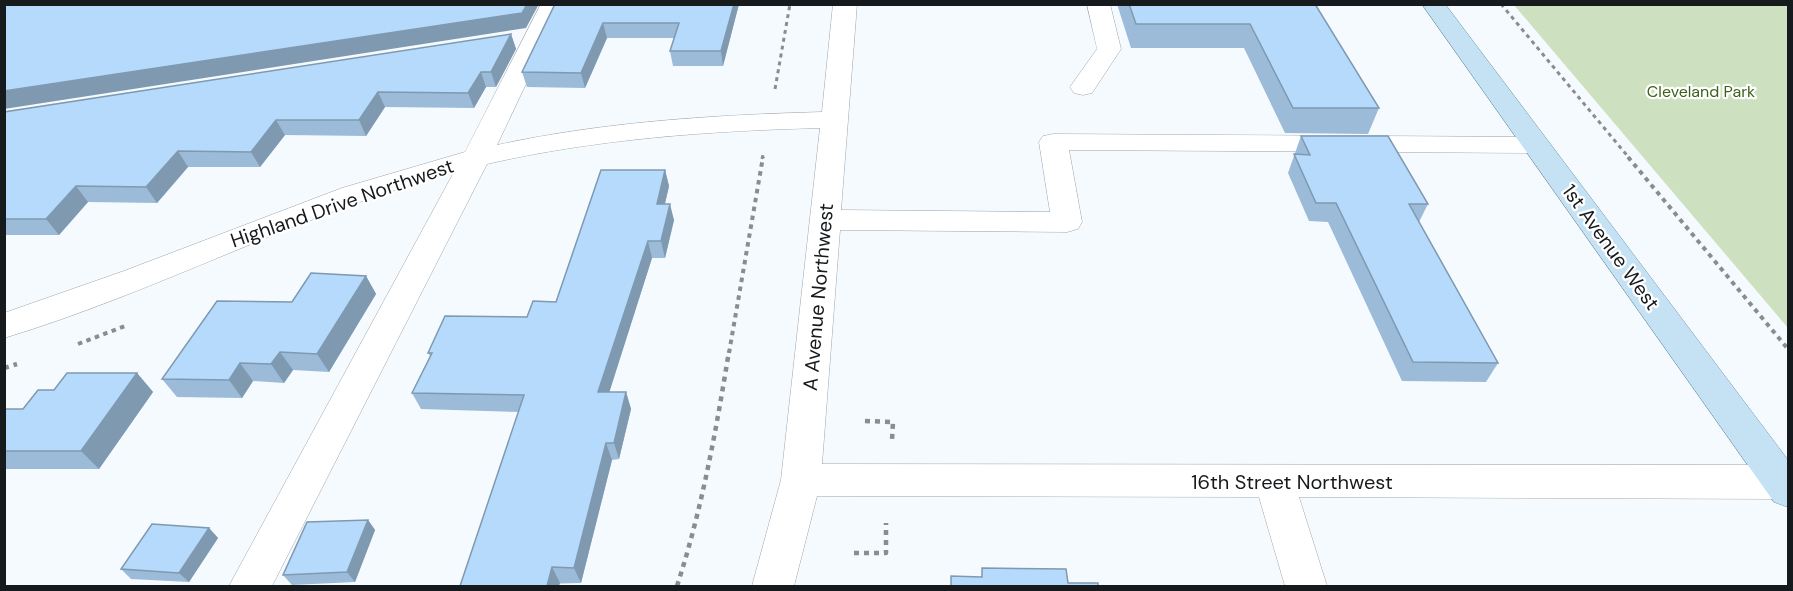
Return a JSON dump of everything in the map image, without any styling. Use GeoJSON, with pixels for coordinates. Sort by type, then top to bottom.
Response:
{"type":"FeatureCollection","features":[{"type":"Feature","properties":{"kind":"main road","name":"1st Avenue West"},"geometry":{"type":"LineString","coordinates":[[1433,4],[1786,486]]}},
{"type":"Feature","properties":{"kind":"street"},"geometry":{"type":"LineString","coordinates":[[250,586],[476,158],[523,38],[553,4]]}},
{"type":"Feature","properties":{"kind":"street","name":"A Avenue Northwest"},"geometry":{"type":"LineString","coordinates":[[773,586],[801,480],[845,4]]}},
{"type":"Feature","properties":{"kind":"street"},"geometry":{"type":"LineString","coordinates":[[1083,87],[1109,49],[1098,4]]}},
{"type":"Feature","properties":{"kind":"street","name":"Highland Drive Northwest"},"geometry":{"type":"LineString","coordinates":[[4,326],[151,273],[286,218],[403,177],[476,158],[557,142],[647,131],[769,121],[835,120]]}},
{"type":"Feature","properties":{"kind":"street"},"geometry":{"type":"LineString","coordinates":[[825,220],[1067,222],[1053,142],[1536,145]]}},
{"type":"Feature","properties":{"kind":"street","name":"16th Street Northwest"},"geometry":{"type":"LineString","coordinates":[[801,480],[1786,486]]}},
{"type":"Feature","properties":{"kind":"street"},"geometry":{"type":"LineString","coordinates":[[1274,482],[1306,586]]}},
{"type":"Feature","properties":{"kind":"path"},"geometry":{"type":"LineString","coordinates":[[774,90],[790,4]]}},
{"type":"Feature","properties":{"kind":"path"},"geometry":{"type":"LineString","coordinates":[[1501,4],[1788,349]]}},
{"type":"Feature","properties":{"kind":"path"},"geometry":{"type":"LineString","coordinates":[[677,586],[695,531],[710,465],[766,143]]}},
{"type":"Feature","properties":{"kind":"path"},"geometry":{"type":"LineString","coordinates":[[752,156],[764,154]]}},
{"type":"Feature","properties":{"kind":"path"},"geometry":{"type":"LineString","coordinates":[[75,345],[126,326]]}},
{"type":"Feature","properties":{"kind":"path"},"geometry":{"type":"LineString","coordinates":[[4,368],[25,361]]}},
{"type":"Feature","properties":{"kind":"path"},"geometry":{"type":"LineString","coordinates":[[865,421],[893,422],[892,442]]}},
{"type":"Feature","properties":{"kind":"path"},"geometry":{"type":"LineString","coordinates":[[854,553],[886,554],[887,518]]}},
{"type":"Feature","properties":{"kind":"green space","name":"Cleveland Park"},"geometry":{"type":"Polygon","coordinates":[[[1514,5],[1788,5],[1788,328],[1514,5]]]}},
{"type":"Feature","properties":{"kind":"building"},"geometry":{"type":"Polygon","coordinates":[[[4,4],[527,4],[522,13],[4,91],[4,4]]]}},
{"type":"Feature","properties":{"kind":"building"},"geometry":{"type":"Polygon","coordinates":[[[555,4],[734,4],[721,51],[670,51],[679,23],[603,23],[581,73],[522,72],[555,4]]]}},
{"type":"Feature","properties":{"kind":"building"},"geometry":{"type":"Polygon","coordinates":[[[1129,4],[1315,4],[1379,108],[1293,108],[1250,24],[1136,24],[1129,4]]]}},
{"type":"Feature","properties":{"kind":"building"},"geometry":{"type":"Polygon","coordinates":[[[511,34],[491,72],[481,72],[468,93],[378,92],[359,120],[276,120],[251,152],[178,151],[146,187],[76,186],[46,219],[4,219],[4,112],[511,34]]]}},
{"type":"Feature","properties":{"kind":"building"},"geometry":{"type":"Polygon","coordinates":[[[1301,136],[1388,136],[1428,204],[1409,204],[1498,363],[1413,362],[1336,203],[1316,203],[1294,154],[1310,155],[1301,136]]]}},
{"type":"Feature","properties":{"kind":"building"},"geometry":{"type":"Polygon","coordinates":[[[601,170],[665,170],[657,204],[670,204],[661,241],[648,241],[598,392],[626,392],[614,443],[606,443],[574,568],[552,567],[547,586],[460,586],[524,395],[412,393],[432,353],[428,353],[445,316],[527,317],[533,301],[556,302],[601,170]]]}},
{"type":"Feature","properties":{"kind":"building"},"geometry":{"type":"Polygon","coordinates":[[[311,273],[366,276],[317,354],[280,352],[271,364],[240,363],[229,380],[162,379],[217,301],[292,302],[311,273]]]}},
{"type":"Feature","properties":{"kind":"building"},"geometry":{"type":"Polygon","coordinates":[[[67,373],[137,373],[81,451],[4,451],[4,409],[23,409],[38,390],[54,390],[67,373]]]}},
{"type":"Feature","properties":{"kind":"building"},"geometry":{"type":"Polygon","coordinates":[[[368,520],[347,572],[283,575],[307,522],[368,520]]]}},
{"type":"Feature","properties":{"kind":"building"},"geometry":{"type":"Polygon","coordinates":[[[152,524],[209,528],[179,573],[121,569],[152,524]]]}},
{"type":"Feature","properties":{"kind":"building"},"geometry":{"type":"Polygon","coordinates":[[[982,568],[1066,569],[1068,583],[1098,583],[1098,586],[951,586],[951,576],[982,577],[982,568]]]}}]}
